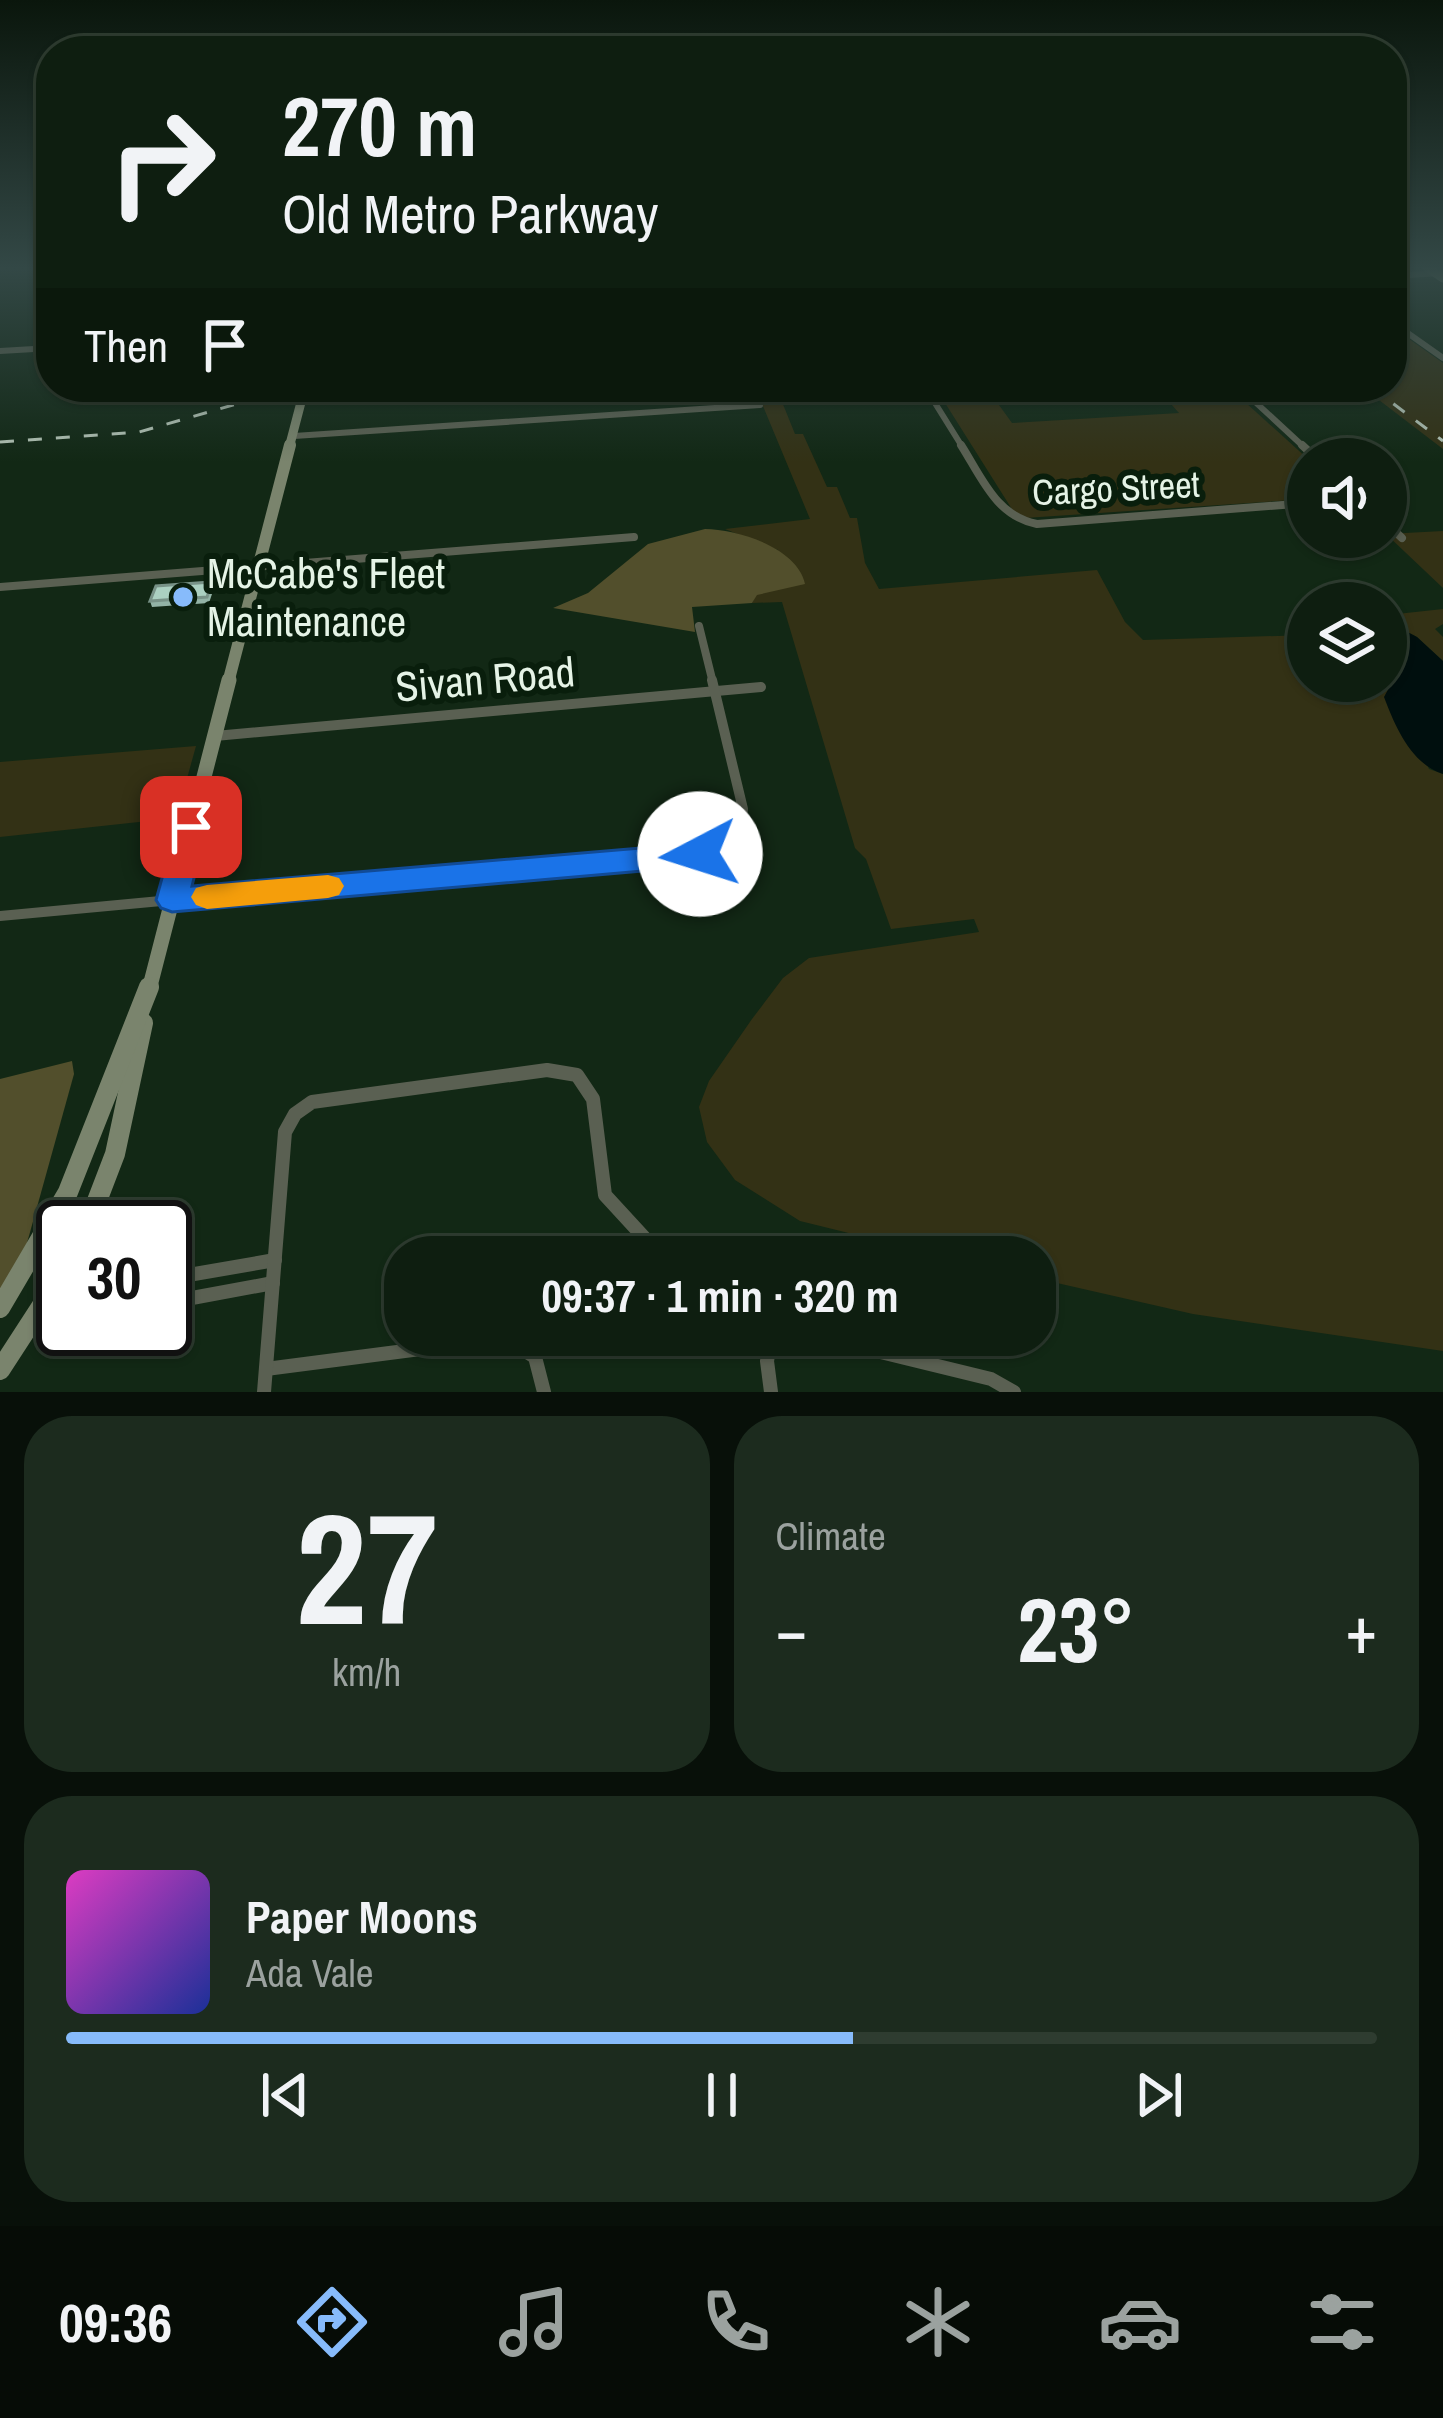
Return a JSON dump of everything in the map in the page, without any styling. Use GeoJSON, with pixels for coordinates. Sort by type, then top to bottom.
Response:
{"type":"FeatureCollection","features":[{"type":"Feature","properties":{"kind":"street"},"geometry":{"type":"LineString","coordinates":[[1407,333],[1443,358]]}},
{"type":"Feature","properties":{"kind":"street"},"geometry":{"type":"LineString","coordinates":[[0,351],[36,349]]}},
{"type":"Feature","properties":{"kind":"street"},"geometry":{"type":"LineString","coordinates":[[0,1308],[68,1192],[146,1000],[302,402]]}},
{"type":"Feature","properties":{"kind":"street","name":"Cargo Street"},"geometry":{"type":"LineString","coordinates":[[935,402],[999,505],[1016,520],[1037,524],[1287,505]]}},
{"type":"Feature","properties":{"kind":"street"},"geometry":{"type":"LineString","coordinates":[[1255,402],[1294,438]]}},
{"type":"Feature","properties":{"kind":"street"},"geometry":{"type":"LineString","coordinates":[[294,436],[760,405]]}},
{"type":"Feature","properties":{"kind":"street"},"geometry":{"type":"LineString","coordinates":[[0,587],[634,537]]}},
{"type":"Feature","properties":{"kind":"street"},"geometry":{"type":"LineString","coordinates":[[0,916],[685,856],[718,849],[740,831],[743,809],[699,626]]}},
{"type":"Feature","properties":{"kind":"street","name":"Sivan Road"},"geometry":{"type":"LineString","coordinates":[[215,736],[761,687]]}},
{"type":"Feature","properties":{"kind":"street"},"geometry":{"type":"LineString","coordinates":[[97,1200],[115,1154],[140,1052],[146,1000]]}},
{"type":"Feature","properties":{"kind":"street"},"geometry":{"type":"LineString","coordinates":[[264,1392],[285,1132],[303,1107],[324,1098],[547,1070],[578,1075],[590,1089],[605,1195],[641,1236]]}},
{"type":"Feature","properties":{"kind":"street"},"geometry":{"type":"LineString","coordinates":[[103,1111],[112,1110],[116,1121],[115,1154]]}},
{"type":"Feature","properties":{"kind":"street"},"geometry":{"type":"LineString","coordinates":[[192,1274],[275,1260]]}},
{"type":"Feature","properties":{"kind":"street"},"geometry":{"type":"LineString","coordinates":[[213,1294],[216,1270]]}},
{"type":"Feature","properties":{"kind":"street"},"geometry":{"type":"LineString","coordinates":[[192,1298],[273,1283]]}},
{"type":"Feature","properties":{"kind":"street"},"geometry":{"type":"LineString","coordinates":[[0,1370],[36,1317]]}},
{"type":"Feature","properties":{"kind":"street"},"geometry":{"type":"LineString","coordinates":[[29,1328],[36,1325]]}},
{"type":"Feature","properties":{"kind":"street"},"geometry":{"type":"LineString","coordinates":[[266,1369],[505,1338],[526,1346],[538,1360],[544,1392]]}},
{"type":"Feature","properties":{"kind":"street"},"geometry":{"type":"LineString","coordinates":[[767,1356],[771,1392]]}},
{"type":"Feature","properties":{"kind":"street"},"geometry":{"type":"LineString","coordinates":[[882,1356],[991,1379],[1014,1392]]}},
{"type":"Feature","properties":{"kind":"shaded area"},"geometry":{"type":"Polygon","coordinates":[[[1407,339],[1443,363],[1443,449],[1382,402],[1407,402],[1407,339]]]}},
{"type":"Feature","properties":{"kind":"shaded area"},"geometry":{"type":"Polygon","coordinates":[[[761,402],[782,402],[827,487],[837,487],[850,518],[857,518],[865,563],[879,589],[1097,570],[1125,622],[1143,640],[1287,636],[1287,702],[1399,702],[1429,769],[1443,774],[1443,1351],[1193,1314],[1056,1283],[1056,1236],[861,1236],[800,1221],[735,1180],[707,1142],[699,1107],[709,1081],[783,978],[809,958],[979,932],[974,919],[891,929],[866,859],[855,848],[782,602],[752,603],[778,550],[725,529],[810,519],[761,402]]]}},
{"type":"Feature","properties":{"kind":"shaded area"},"geometry":{"type":"Polygon","coordinates":[[[944,402],[997,402],[1012,423],[1179,413],[1171,404],[1245,402],[1287,440],[1287,500],[1025,518],[1015,514],[944,402]]]}},
{"type":"Feature","properties":{"kind":"shaded area"},"geometry":{"type":"Polygon","coordinates":[[[705,529],[749,537],[779,551],[800,571],[805,584],[757,595],[752,603],[692,607],[695,632],[553,608],[588,593],[648,544],[705,529]]]}},
{"type":"Feature","properties":{"kind":"shaded area"},"geometry":{"type":"Polygon","coordinates":[[[1443,531],[1443,588],[1407,554],[1407,533],[1443,531]]]}},
{"type":"Feature","properties":{"kind":"shaded area"},"geometry":{"type":"Polygon","coordinates":[[[1443,609],[1443,624],[1435,629],[1443,637],[1443,661],[1407,632],[1407,613],[1443,609]]]}},
{"type":"Feature","properties":{"kind":"shaded area"},"geometry":{"type":"Polygon","coordinates":[[[1407,632],[1443,661],[1443,774],[1422,762],[1399,731],[1386,702],[1407,702],[1407,632]]]}},
{"type":"Feature","properties":{"kind":"shaded area"},"geometry":{"type":"Polygon","coordinates":[[[196,746],[176,818],[0,837],[0,762],[196,746]]]}},
{"type":"Feature","properties":{"kind":"shaded area"},"geometry":{"type":"Polygon","coordinates":[[[72,1061],[74,1074],[22,1261],[0,1295],[0,1079],[72,1061]]]}},
{"type":"Feature","properties":{"kind":"building"},"geometry":{"type":"Polygon","coordinates":[[[212,582],[207,597],[150,601],[156,586],[212,582]]]}},
{"type":"Feature","properties":{"kind":"railway"},"geometry":{"type":"LineString","coordinates":[[0,442],[139,432],[243,402]]}},
{"type":"Feature","properties":{"kind":"railway"},"geometry":{"type":"LineString","coordinates":[[1391,402],[1443,441]]}},
{"type":"Feature","properties":{"kind":"slow traffic"},"geometry":{"type":"LineString","coordinates":[[207,897],[328,886]]}},
{"type":"Feature","properties":{"kind":"place","name":"McCabe's Fleet Maintenance"},"geometry":{"type":"Point","coordinates":[183,597]}},
{"type":"Feature","properties":{"kind":"route"},"geometry":{"type":"LineString","coordinates":[[191,827],[172,900],[700,854]]}}]}
